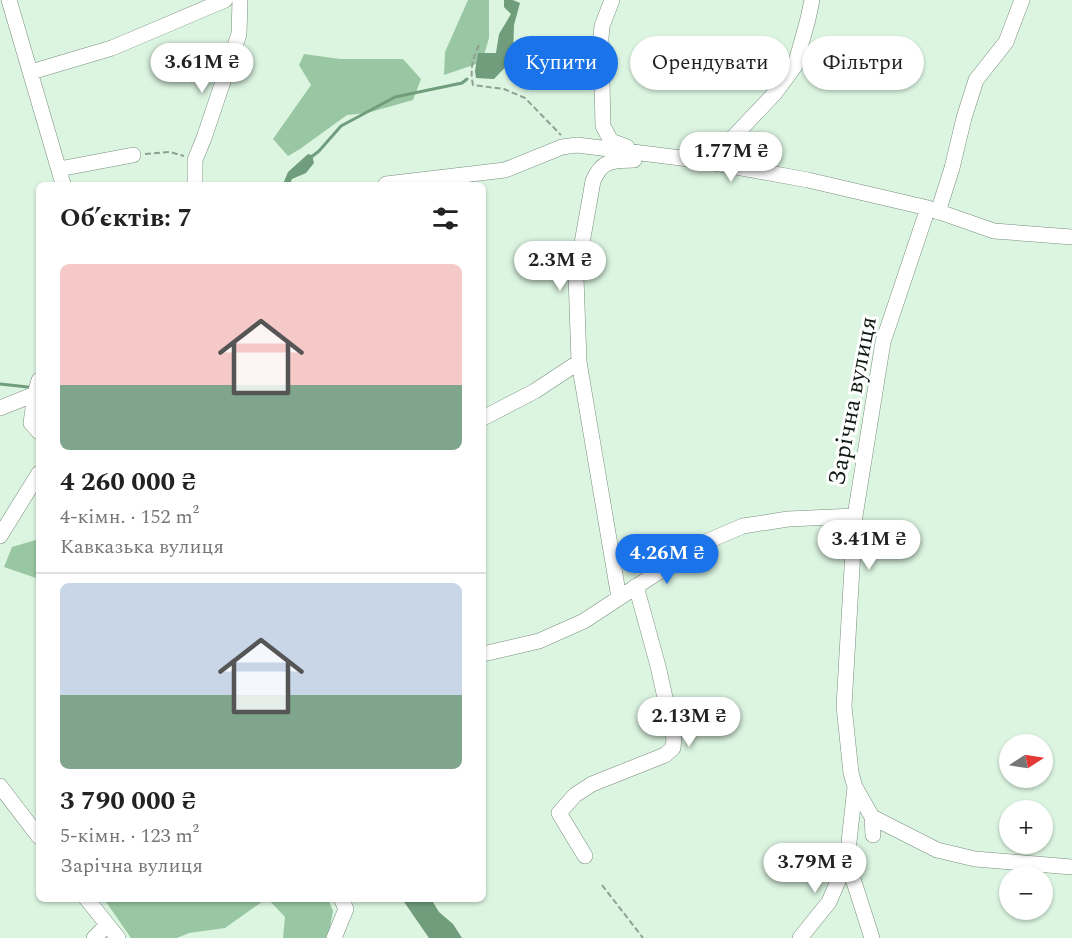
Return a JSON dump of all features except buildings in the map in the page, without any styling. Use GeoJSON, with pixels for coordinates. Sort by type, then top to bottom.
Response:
{"type":"FeatureCollection","features":[{"type":"Feature","properties":{"kind":"street"},"geometry":{"type":"LineString","coordinates":[[9,0],[62,182]]}},
{"type":"Feature","properties":{"kind":"street"},"geometry":{"type":"LineString","coordinates":[[31,72],[112,48],[225,0]]}},
{"type":"Feature","properties":{"kind":"street"},"geometry":{"type":"LineString","coordinates":[[195,182],[195,160],[239,34],[240,0]]}},
{"type":"Feature","properties":{"kind":"street"},"geometry":{"type":"LineString","coordinates":[[612,0],[602,26],[601,38],[603,126],[611,141],[652,155]]}},
{"type":"Feature","properties":{"kind":"street"},"geometry":{"type":"LineString","coordinates":[[696,160],[722,149],[775,93],[795,66],[812,0]]}},
{"type":"Feature","properties":{"kind":"street","name":"Зарічна вулиця"},"geometry":{"type":"LineString","coordinates":[[872,817],[850,773],[844,706],[855,516],[883,342],[933,210],[952,168],[976,80],[1006,42],[1022,0]]}},
{"type":"Feature","properties":{"kind":"street"},"geometry":{"type":"LineString","coordinates":[[403,182],[505,170],[549,152],[571,146],[696,160],[808,180],[933,210],[994,231],[1072,237]]}},
{"type":"Feature","properties":{"kind":"street"},"geometry":{"type":"LineString","coordinates":[[59,169],[133,155]]}},
{"type":"Feature","properties":{"kind":"street"},"geometry":{"type":"LineString","coordinates":[[619,598],[579,362],[576,277],[593,181],[602,166],[610,161],[643,159],[652,155]]}},
{"type":"Feature","properties":{"kind":"street"},"geometry":{"type":"LineString","coordinates":[[486,416],[535,391],[579,362]]}},
{"type":"Feature","properties":{"kind":"street"},"geometry":{"type":"LineString","coordinates":[[0,408],[36,388]]}},
{"type":"Feature","properties":{"kind":"street"},"geometry":{"type":"LineString","coordinates":[[36,393],[31,423],[36,429]]}},
{"type":"Feature","properties":{"kind":"street"},"geometry":{"type":"LineString","coordinates":[[0,536],[36,478]]}},
{"type":"Feature","properties":{"kind":"street"},"geometry":{"type":"LineString","coordinates":[[486,653],[538,641],[584,621],[701,544],[743,526],[788,519],[855,516]]}},
{"type":"Feature","properties":{"kind":"street"},"geometry":{"type":"LineString","coordinates":[[585,856],[559,813],[575,795],[592,784],[665,755],[673,747],[674,738],[658,666],[636,586]]}},
{"type":"Feature","properties":{"kind":"street"},"geometry":{"type":"LineString","coordinates":[[0,786],[36,833]]}},
{"type":"Feature","properties":{"kind":"street","name":"Зарічна вулиця"},"geometry":{"type":"LineString","coordinates":[[855,787],[847,860],[872,938]]}},
{"type":"Feature","properties":{"kind":"street"},"geometry":{"type":"LineString","coordinates":[[872,817],[873,835]]}},
{"type":"Feature","properties":{"kind":"street"},"geometry":{"type":"LineString","coordinates":[[872,817],[937,850],[975,858],[1072,867]]}},
{"type":"Feature","properties":{"kind":"street"},"geometry":{"type":"LineString","coordinates":[[800,938],[829,902],[847,860]]}},
{"type":"Feature","properties":{"kind":"street"},"geometry":{"type":"LineString","coordinates":[[89,902],[118,938]]}},
{"type":"Feature","properties":{"kind":"street"},"geometry":{"type":"LineString","coordinates":[[334,938],[346,909],[343,902]]}},
{"type":"Feature","properties":{"kind":"street"},"geometry":{"type":"LineString","coordinates":[[94,938],[106,926]]}},
{"type":"Feature","properties":{"kind":"path"},"geometry":{"type":"LineString","coordinates":[[479,45],[473,57],[471,72],[473,85],[504,89],[525,98],[571,146]]}},
{"type":"Feature","properties":{"kind":"path"},"geometry":{"type":"LineString","coordinates":[[133,155],[170,152]]}},
{"type":"Feature","properties":{"kind":"path"},"geometry":{"type":"LineString","coordinates":[[602,885],[643,938]]}},
{"type":"Feature","properties":{"kind":"shaded area"},"geometry":{"type":"Polygon","coordinates":[[[468,0],[489,0],[489,38],[482,62],[444,75],[445,52],[468,0]]]}},
{"type":"Feature","properties":{"kind":"shaded area"},"geometry":{"type":"Polygon","coordinates":[[[504,0],[520,3],[514,36],[504,36],[504,68],[494,79],[476,78],[478,53],[496,53],[499,34],[511,14],[504,7],[504,0]]]}},
{"type":"Feature","properties":{"kind":"shaded area"},"geometry":{"type":"Polygon","coordinates":[[[304,54],[340,59],[403,59],[421,79],[413,100],[367,113],[347,115],[288,156],[273,139],[311,85],[299,65],[304,54]]]}},
{"type":"Feature","properties":{"kind":"shaded area"},"geometry":{"type":"Polygon","coordinates":[[[308,154],[312,155],[314,163],[306,173],[292,179],[291,182],[284,182],[288,172],[308,154]]]}},
{"type":"Feature","properties":{"kind":"shaded area"},"geometry":{"type":"Polygon","coordinates":[[[36,540],[36,578],[4,567],[12,547],[36,540]]]}},
{"type":"Feature","properties":{"kind":"shaded area"},"geometry":{"type":"Polygon","coordinates":[[[106,902],[262,902],[225,928],[189,933],[177,938],[131,938],[106,902]]]}},
{"type":"Feature","properties":{"kind":"shaded area"},"geometry":{"type":"Polygon","coordinates":[[[271,902],[329,902],[333,911],[328,938],[283,938],[285,917],[271,902]]]}},
{"type":"Feature","properties":{"kind":"shaded area"},"geometry":{"type":"Polygon","coordinates":[[[404,902],[433,902],[439,912],[453,924],[462,938],[429,938],[404,902]]]}},
{"type":"Feature","properties":{"kind":"waterway"},"geometry":{"type":"LineString","coordinates":[[310,158],[341,126],[395,97],[462,83],[467,79]]}},
{"type":"Feature","properties":{"kind":"waterway"},"geometry":{"type":"LineString","coordinates":[[0,384],[28,387]]}}]}
